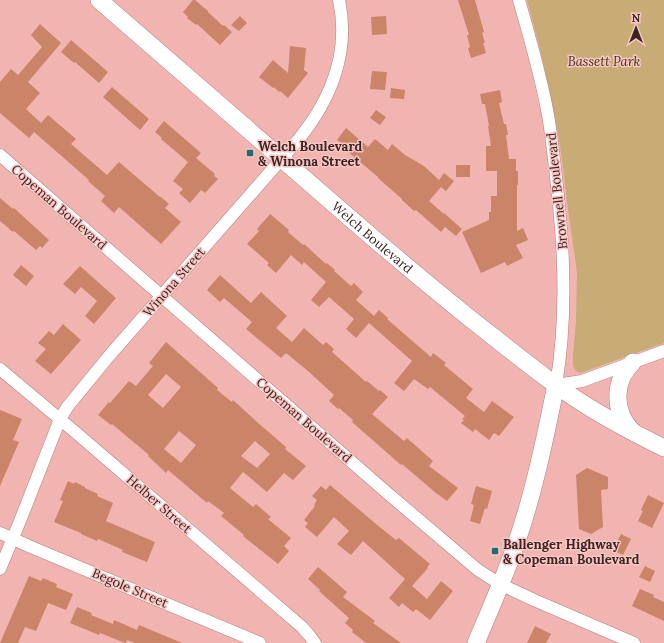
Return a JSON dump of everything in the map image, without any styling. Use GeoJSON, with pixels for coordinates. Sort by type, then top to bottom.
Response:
{"type":"FeatureCollection","features":[{"type":"Feature","properties":{"kind":"main road","name":"Welch Boulevard"},"geometry":{"type":"LineString","coordinates":[[108,3],[282,159],[419,277],[523,361],[592,409],[664,448]]}},
{"type":"Feature","properties":{"kind":"main road"},"geometry":{"type":"LineString","coordinates":[[633,362],[622,377],[618,396],[622,415],[627,425],[634,433]]}},
{"type":"Feature","properties":{"kind":"main road"},"geometry":{"type":"LineString","coordinates":[[476,643],[518,536],[534,483],[556,385]]}},
{"type":"Feature","properties":{"kind":"street","name":"Winona Street"},"geometry":{"type":"LineString","coordinates":[[0,569],[60,419],[68,406],[109,356],[282,159],[302,135],[318,112],[334,79],[338,61],[342,21],[339,0]]}},
{"type":"Feature","properties":{"kind":"street","name":"Brownell Boulevard"},"geometry":{"type":"LineString","coordinates":[[519,0],[534,51],[548,115],[556,169],[561,220],[564,270],[563,316],[561,350],[556,385]]}},
{"type":"Feature","properties":{"kind":"street","name":"Copeman Boulevard"},"geometry":{"type":"LineString","coordinates":[[0,155],[470,564],[500,584],[634,643]]}},
{"type":"Feature","properties":{"kind":"street"},"geometry":{"type":"LineString","coordinates":[[556,385],[582,381],[664,351]]}},
{"type":"Feature","properties":{"kind":"street","name":"Helber Street"},"geometry":{"type":"LineString","coordinates":[[0,369],[302,627],[314,643]]}},
{"type":"Feature","properties":{"kind":"street","name":"Begole Street"},"geometry":{"type":"LineString","coordinates":[[0,533],[260,643]]}},
{"type":"Feature","properties":{"kind":"green space","name":"Bassett Park"},"geometry":{"type":"Polygon","coordinates":[[[527,0],[664,0],[664,343],[583,372],[576,371],[573,365],[577,272],[562,159],[555,117],[541,53],[527,0]]]}},
{"type":"Feature","properties":{"kind":"building"},"geometry":{"type":"Polygon","coordinates":[[[193,0],[195,0],[223,26],[224,25],[232,32],[220,45],[197,24],[196,25],[187,18],[188,17],[183,12],[193,0]]]}},
{"type":"Feature","properties":{"kind":"building"},"geometry":{"type":"Polygon","coordinates":[[[458,0],[475,0],[484,32],[482,33],[486,53],[471,58],[468,48],[470,47],[467,35],[469,35],[458,0]]]}},
{"type":"Feature","properties":{"kind":"building"},"geometry":{"type":"Polygon","coordinates":[[[240,16],[247,23],[239,31],[231,25],[240,16]]]}},
{"type":"Feature","properties":{"kind":"building"},"geometry":{"type":"Polygon","coordinates":[[[386,16],[387,34],[372,35],[371,17],[386,16]]]}},
{"type":"Feature","properties":{"kind":"building"},"geometry":{"type":"Polygon","coordinates":[[[40,24],[61,43],[28,82],[40,93],[26,109],[41,123],[48,115],[76,139],[71,144],[107,175],[119,162],[169,204],[165,208],[181,222],[161,244],[119,207],[114,213],[101,201],[105,196],[34,132],[29,138],[0,113],[0,82],[11,69],[18,75],[42,47],[31,35],[40,24]]]}},
{"type":"Feature","properties":{"kind":"building"},"geometry":{"type":"Polygon","coordinates":[[[71,40],[108,72],[99,83],[61,52],[71,40]]]}},
{"type":"Feature","properties":{"kind":"building"},"geometry":{"type":"Polygon","coordinates":[[[290,46],[306,48],[304,70],[308,73],[288,98],[259,77],[273,60],[288,73],[290,46]]]}},
{"type":"Feature","properties":{"kind":"building"},"geometry":{"type":"Polygon","coordinates":[[[372,71],[387,72],[385,90],[370,89],[372,71]]]}},
{"type":"Feature","properties":{"kind":"building"},"geometry":{"type":"Polygon","coordinates":[[[112,87],[149,119],[140,130],[103,97],[112,87]]]}},
{"type":"Feature","properties":{"kind":"building"},"geometry":{"type":"Polygon","coordinates":[[[391,88],[405,90],[404,99],[390,98],[391,88]]]}},
{"type":"Feature","properties":{"kind":"building"},"geometry":{"type":"Polygon","coordinates":[[[500,90],[502,102],[499,103],[508,135],[506,135],[509,159],[516,159],[516,171],[518,171],[517,231],[523,228],[528,240],[516,245],[523,258],[507,266],[505,262],[481,273],[462,232],[489,220],[489,212],[491,212],[491,196],[497,196],[497,171],[486,171],[486,146],[491,146],[485,104],[482,104],[480,94],[500,90]]]}},
{"type":"Feature","properties":{"kind":"building"},"geometry":{"type":"Polygon","coordinates":[[[376,110],[386,117],[380,125],[370,118],[376,110]]]}},
{"type":"Feature","properties":{"kind":"building"},"geometry":{"type":"Polygon","coordinates":[[[164,121],[201,153],[196,158],[215,174],[214,176],[218,179],[205,193],[201,190],[190,203],[179,193],[183,189],[173,181],[188,162],[155,132],[164,121]]]}},
{"type":"Feature","properties":{"kind":"building"},"geometry":{"type":"Polygon","coordinates":[[[346,128],[368,147],[375,139],[388,150],[392,144],[405,155],[424,166],[439,180],[444,173],[454,181],[446,191],[441,187],[429,201],[462,229],[456,236],[445,227],[441,232],[416,210],[414,211],[378,177],[340,145],[341,143],[337,140],[346,128]]]}},
{"type":"Feature","properties":{"kind":"building"},"geometry":{"type":"Polygon","coordinates":[[[456,165],[470,165],[470,177],[456,177],[456,165]]]}},
{"type":"Feature","properties":{"kind":"building"},"geometry":{"type":"Polygon","coordinates":[[[0,198],[13,209],[14,208],[49,240],[42,248],[40,246],[36,250],[0,221],[0,198]]]}},
{"type":"Feature","properties":{"kind":"building"},"geometry":{"type":"Polygon","coordinates":[[[270,214],[289,230],[288,232],[326,264],[327,263],[351,286],[354,283],[363,292],[356,300],[374,316],[379,310],[388,318],[387,319],[431,357],[433,353],[446,363],[444,365],[473,389],[466,398],[484,412],[492,401],[514,417],[499,436],[494,433],[489,440],[475,429],[473,432],[461,423],[465,416],[430,387],[428,389],[414,379],[404,391],[394,383],[412,361],[369,323],[356,338],[346,329],[354,319],[329,297],[319,307],[311,300],[326,282],[304,262],[302,265],[291,255],[276,273],[267,265],[269,263],[247,244],[259,231],[257,229],[270,214]]]}},
{"type":"Feature","properties":{"kind":"building"},"geometry":{"type":"Polygon","coordinates":[[[21,265],[34,276],[26,286],[13,275],[21,265]]]}},
{"type":"Feature","properties":{"kind":"building"},"geometry":{"type":"Polygon","coordinates":[[[80,266],[116,298],[94,324],[85,316],[97,301],[81,287],[75,294],[63,284],[80,266]]]}},
{"type":"Feature","properties":{"kind":"building"},"geometry":{"type":"Polygon","coordinates":[[[220,275],[251,303],[261,292],[287,316],[276,328],[292,342],[304,328],[323,345],[326,342],[334,349],[332,352],[366,382],[367,381],[388,397],[372,414],[404,441],[407,438],[433,461],[429,466],[458,488],[447,501],[402,464],[401,465],[352,422],[353,420],[329,401],[334,395],[308,371],[286,353],[281,358],[246,329],[252,322],[224,298],[220,302],[207,290],[220,275]]]}},
{"type":"Feature","properties":{"kind":"building"},"geometry":{"type":"Polygon","coordinates":[[[63,324],[81,340],[51,374],[35,361],[46,349],[38,343],[49,331],[54,335],[63,324]]]}},
{"type":"Feature","properties":{"kind":"building"},"geometry":{"type":"Polygon","coordinates":[[[166,342],[218,388],[217,390],[232,402],[233,400],[286,447],[285,449],[306,466],[293,480],[284,473],[267,492],[243,472],[230,488],[253,507],[256,504],[271,517],[268,519],[291,538],[284,546],[289,551],[278,564],[221,516],[224,513],[208,501],[207,503],[168,470],[166,473],[148,456],[149,455],[112,424],[111,425],[98,415],[129,381],[136,386],[153,366],[149,363],[166,342]],[[166,374],[148,395],[163,408],[181,387],[166,374]],[[179,431],[164,449],[181,463],[196,445],[179,431]],[[255,441],[241,456],[257,468],[270,454],[255,441]]]}},
{"type":"Feature","properties":{"kind":"building"},"geometry":{"type":"Polygon","coordinates":[[[0,410],[22,419],[13,440],[19,442],[0,486],[0,410]]]}},
{"type":"Feature","properties":{"kind":"building"},"geometry":{"type":"Polygon","coordinates":[[[587,468],[608,477],[608,489],[601,490],[603,527],[591,534],[579,529],[576,475],[587,468]]]}},
{"type":"Feature","properties":{"kind":"building"},"geometry":{"type":"Polygon","coordinates":[[[68,481],[74,484],[75,482],[98,494],[97,496],[113,503],[106,521],[155,542],[147,562],[122,552],[123,550],[98,539],[97,541],[54,522],[63,501],[60,500],[68,481]]]}},
{"type":"Feature","properties":{"kind":"building"},"geometry":{"type":"Polygon","coordinates":[[[330,485],[396,540],[399,538],[430,564],[412,586],[427,599],[441,581],[453,591],[430,620],[416,609],[413,612],[402,603],[399,607],[389,598],[405,579],[363,541],[351,555],[337,544],[349,531],[334,517],[317,537],[305,527],[308,523],[304,520],[315,506],[314,505],[317,500],[312,496],[321,486],[326,490],[330,485]]]}},
{"type":"Feature","properties":{"kind":"building"},"geometry":{"type":"Polygon","coordinates":[[[476,486],[492,491],[487,509],[485,508],[480,524],[470,521],[474,505],[471,504],[476,486]]]}},
{"type":"Feature","properties":{"kind":"building"},"geometry":{"type":"Polygon","coordinates":[[[648,495],[664,503],[652,528],[638,521],[648,495]]]}},
{"type":"Feature","properties":{"kind":"building"},"geometry":{"type":"Polygon","coordinates":[[[621,534],[631,539],[623,555],[613,550],[621,534]]]}},
{"type":"Feature","properties":{"kind":"building"},"geometry":{"type":"Polygon","coordinates":[[[645,566],[655,571],[650,582],[639,577],[645,566]]]}},
{"type":"Feature","properties":{"kind":"building"},"geometry":{"type":"Polygon","coordinates":[[[318,567],[347,592],[343,597],[375,621],[373,623],[401,643],[366,643],[352,632],[353,630],[345,623],[349,618],[308,579],[318,567]]]}},
{"type":"Feature","properties":{"kind":"building"},"geometry":{"type":"Polygon","coordinates":[[[29,576],[41,581],[43,578],[57,584],[56,587],[73,594],[66,610],[48,603],[36,631],[25,627],[18,643],[0,643],[29,576]]]}},
{"type":"Feature","properties":{"kind":"building"},"geometry":{"type":"Polygon","coordinates":[[[640,589],[654,595],[653,597],[664,602],[664,621],[632,606],[640,589]]]}},
{"type":"Feature","properties":{"kind":"building"},"geometry":{"type":"Polygon","coordinates":[[[77,607],[92,613],[91,615],[113,624],[114,620],[137,630],[139,625],[182,643],[135,643],[127,640],[125,643],[100,633],[99,635],[70,623],[77,607]]]}},
{"type":"Feature","properties":{"kind":"building"},"geometry":{"type":"Polygon","coordinates":[[[535,626],[551,634],[546,643],[527,643],[535,626]]]}},
{"type":"Feature","properties":{"kind":"place","name":"Welch Boulevard & Winona Street"},"geometry":{"type":"Point","coordinates":[250,153]}},
{"type":"Feature","properties":{"kind":"place","name":"Ballenger Highway & Copeman Boulevard"},"geometry":{"type":"Point","coordinates":[495,551]}}]}
